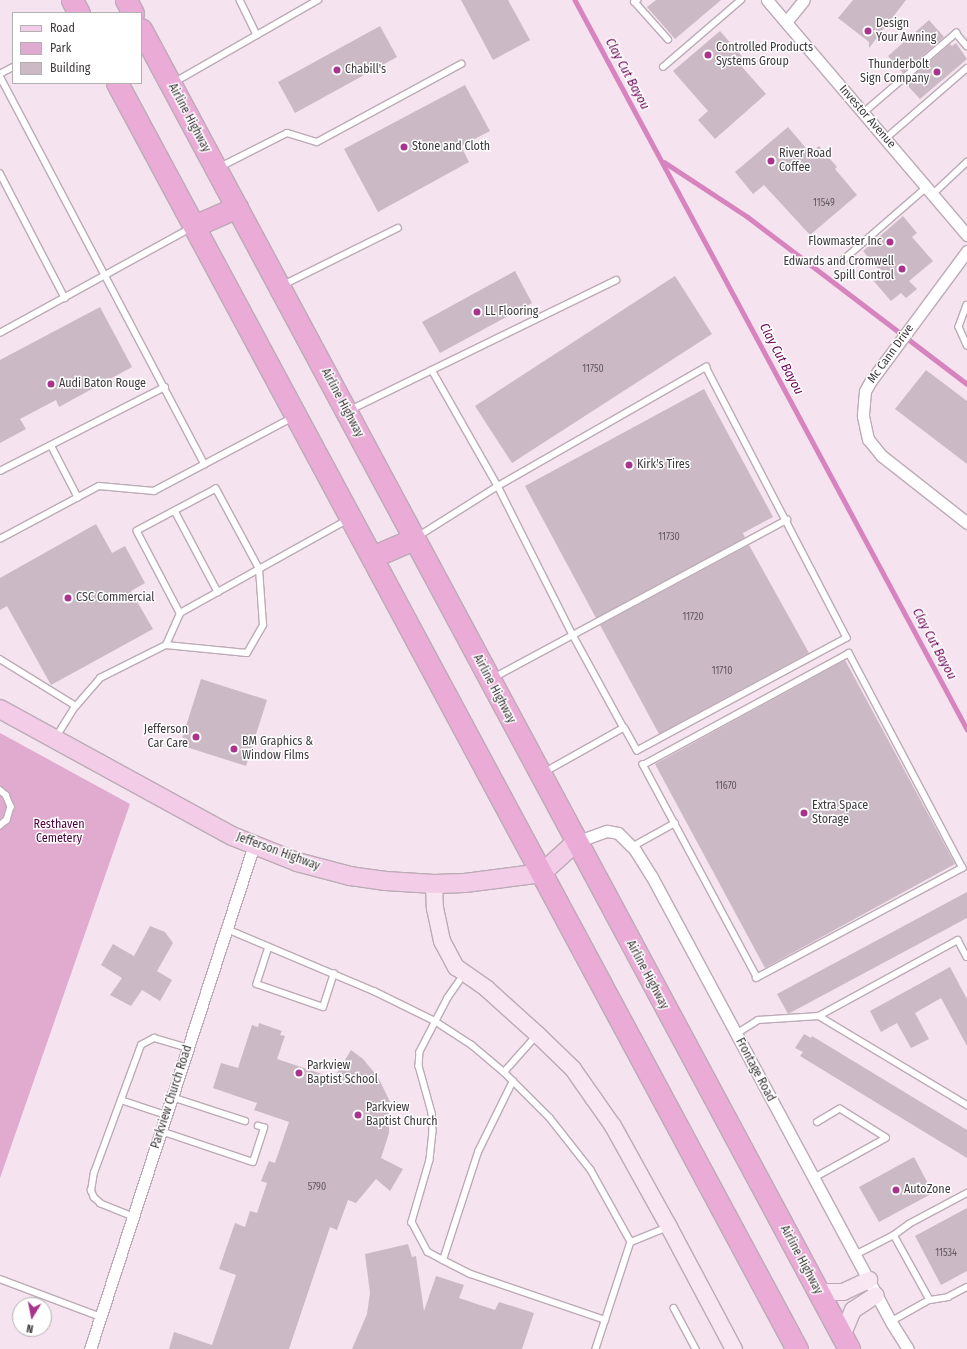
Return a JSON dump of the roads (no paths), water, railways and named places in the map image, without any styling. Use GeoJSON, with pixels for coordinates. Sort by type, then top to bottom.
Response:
{"type":"FeatureCollection","features":[{"type":"Feature","properties":{"kind":"highway"},"geometry":{"type":"LineString","coordinates":[[72,0],[78,12]]}},
{"type":"Feature","properties":{"kind":"highway","name":"Airline Highway"},"geometry":{"type":"LineString","coordinates":[[142,31],[846,1343]]}},
{"type":"Feature","properties":{"kind":"highway"},"geometry":{"type":"LineString","coordinates":[[118,84],[796,1347]]}},
{"type":"Feature","properties":{"kind":"highway"},"geometry":{"type":"LineString","coordinates":[[194,226],[237,207]]}},
{"type":"Feature","properties":{"kind":"highway"},"geometry":{"type":"LineString","coordinates":[[372,557],[414,539]]}},
{"type":"Feature","properties":{"kind":"main road","name":"Jefferson Highway"},"geometry":{"type":"LineString","coordinates":[[0,709],[254,845],[297,862],[350,876],[386,881],[434,884],[465,883],[542,873]]}},
{"type":"Feature","properties":{"kind":"main road"},"geometry":{"type":"LineString","coordinates":[[542,873],[576,842]]}},
{"type":"Feature","properties":{"kind":"street","name":"Investor Avenue"},"geometry":{"type":"LineString","coordinates":[[767,0],[967,234]]}},
{"type":"Feature","properties":{"kind":"street"},"geometry":{"type":"LineString","coordinates":[[786,22],[804,0]]}},
{"type":"Feature","properties":{"kind":"street","name":"Mc Cann Drive"},"geometry":{"type":"LineString","coordinates":[[967,251],[909,329],[866,391],[863,416],[865,430],[882,456],[967,523]]}},
{"type":"Feature","properties":{"kind":"street","name":"Frontage Road"},"geometry":{"type":"LineString","coordinates":[[576,842],[607,831],[618,834],[632,847],[652,878],[876,1295],[908,1349]]}},
{"type":"Feature","properties":{"kind":"street","name":"Parkview Church Road"},"geometry":{"type":"LineString","coordinates":[[90,1349],[254,845]]}},
{"type":"Feature","properties":{"kind":"street"},"geometry":{"type":"LineString","coordinates":[[434,884],[435,908],[442,941],[456,967],[487,989],[537,1034],[572,1069],[598,1104],[669,1226],[734,1349]]}},
{"type":"Feature","properties":{"kind":"street"},"geometry":{"type":"LineString","coordinates":[[818,1292],[843,1292],[869,1280]]}},
{"type":"Feature","properties":{"kind":"street"},"geometry":{"type":"LineString","coordinates":[[846,1343],[853,1310],[876,1295]]}},
{"type":"Feature","properties":{"kind":"lane"},"geometry":{"type":"LineString","coordinates":[[240,0],[257,35]]}},
{"type":"Feature","properties":{"kind":"lane"},"geometry":{"type":"LineString","coordinates":[[171,84],[318,0]]}},
{"type":"Feature","properties":{"kind":"lane"},"geometry":{"type":"LineString","coordinates":[[638,0],[635,2],[668,39]]}},
{"type":"Feature","properties":{"kind":"lane"},"geometry":{"type":"LineString","coordinates":[[662,67],[741,0]]}},
{"type":"Feature","properties":{"kind":"lane"},"geometry":{"type":"LineString","coordinates":[[863,113],[956,33],[967,46]]}},
{"type":"Feature","properties":{"kind":"lane"},"geometry":{"type":"LineString","coordinates":[[216,169],[287,133],[316,142],[461,64]]}},
{"type":"Feature","properties":{"kind":"lane"},"geometry":{"type":"LineString","coordinates":[[12,68],[0,75],[103,274],[205,464]]}},
{"type":"Feature","properties":{"kind":"lane"},"geometry":{"type":"LineString","coordinates":[[885,138],[967,68]]}},
{"type":"Feature","properties":{"kind":"lane"},"geometry":{"type":"LineString","coordinates":[[843,260],[967,162]]}},
{"type":"Feature","properties":{"kind":"lane"},"geometry":{"type":"LineString","coordinates":[[0,173],[65,298]]}},
{"type":"Feature","properties":{"kind":"lane"},"geometry":{"type":"LineString","coordinates":[[0,333],[65,298],[103,274],[194,226]]}},
{"type":"Feature","properties":{"kind":"lane"},"geometry":{"type":"LineString","coordinates":[[279,287],[398,228]]}},
{"type":"Feature","properties":{"kind":"lane"},"geometry":{"type":"LineString","coordinates":[[346,412],[616,280]]}},
{"type":"Feature","properties":{"kind":"lane"},"geometry":{"type":"LineString","coordinates":[[967,305],[959,327],[967,345]]}},
{"type":"Feature","properties":{"kind":"lane"},"geometry":{"type":"LineString","coordinates":[[414,539],[498,486],[706,367],[787,520],[847,638],[637,751],[573,635],[498,486],[432,370]]}},
{"type":"Feature","properties":{"kind":"lane"},"geometry":{"type":"LineString","coordinates":[[0,471],[165,387]]}},
{"type":"Feature","properties":{"kind":"lane"},"geometry":{"type":"LineString","coordinates":[[0,539],[98,486],[154,491],[296,416]]}},
{"type":"Feature","properties":{"kind":"lane"},"geometry":{"type":"LineString","coordinates":[[51,445],[78,497]]}},
{"type":"Feature","properties":{"kind":"lane"},"geometry":{"type":"LineString","coordinates":[[56,739],[76,706],[100,678],[166,645],[247,653],[264,625],[259,569],[216,489],[137,531],[180,613]]}},
{"type":"Feature","properties":{"kind":"lane"},"geometry":{"type":"LineString","coordinates":[[175,511],[218,592]]}},
{"type":"Feature","properties":{"kind":"lane"},"geometry":{"type":"LineString","coordinates":[[166,645],[180,613],[351,518]]}},
{"type":"Feature","properties":{"kind":"lane"},"geometry":{"type":"LineString","coordinates":[[489,680],[787,520]]}},
{"type":"Feature","properties":{"kind":"lane"},"geometry":{"type":"LineString","coordinates":[[850,653],[963,868],[757,978],[675,823],[643,765],[850,653]]}},
{"type":"Feature","properties":{"kind":"lane"},"geometry":{"type":"LineString","coordinates":[[0,659],[76,706]]}},
{"type":"Feature","properties":{"kind":"lane"},"geometry":{"type":"LineString","coordinates":[[540,775],[624,728]]}},
{"type":"Feature","properties":{"kind":"lane"},"geometry":{"type":"LineString","coordinates":[[0,790],[9,800],[11,807],[7,820],[0,826]]}},
{"type":"Feature","properties":{"kind":"lane"},"geometry":{"type":"LineString","coordinates":[[632,847],[675,823]]}},
{"type":"Feature","properties":{"kind":"lane"},"geometry":{"type":"LineString","coordinates":[[226,929],[334,974],[435,1021],[472,1045],[514,1081],[576,1149],[591,1170],[631,1242],[596,1349]]}},
{"type":"Feature","properties":{"kind":"lane"},"geometry":{"type":"LineString","coordinates":[[736,1034],[758,1020],[819,1016],[958,940],[967,957]]}},
{"type":"Feature","properties":{"kind":"lane"},"geometry":{"type":"LineString","coordinates":[[269,947],[257,984],[323,1007],[334,974]]}},
{"type":"Feature","properties":{"kind":"lane"},"geometry":{"type":"LineString","coordinates":[[465,973],[435,1021],[420,1052],[419,1066],[432,1113],[433,1131],[430,1160],[412,1222],[428,1252],[443,1260],[471,1274],[606,1320]]}},
{"type":"Feature","properties":{"kind":"lane"},"geometry":{"type":"LineString","coordinates":[[819,1016],[967,1105]]}},
{"type":"Feature","properties":{"kind":"lane"},"geometry":{"type":"LineString","coordinates":[[504,1072],[537,1034]]}},
{"type":"Feature","properties":{"kind":"lane"},"geometry":{"type":"LineString","coordinates":[[133,1218],[101,1204],[92,1191],[94,1173],[138,1051],[146,1040],[162,1038],[188,1048]]}},
{"type":"Feature","properties":{"kind":"lane"},"geometry":{"type":"LineString","coordinates":[[443,1260],[478,1152],[514,1081]]}},
{"type":"Feature","properties":{"kind":"lane"},"geometry":{"type":"LineString","coordinates":[[172,1097],[245,1121]]}},
{"type":"Feature","properties":{"kind":"lane"},"geometry":{"type":"LineString","coordinates":[[121,1100],[166,1115]]}},
{"type":"Feature","properties":{"kind":"lane"},"geometry":{"type":"LineString","coordinates":[[814,1178],[886,1138],[840,1109],[818,1122]]}},
{"type":"Feature","properties":{"kind":"lane"},"geometry":{"type":"LineString","coordinates":[[161,1130],[253,1162],[264,1128],[258,1126]]}},
{"type":"Feature","properties":{"kind":"lane"},"geometry":{"type":"LineString","coordinates":[[855,1255],[894,1235],[908,1224],[967,1193]]}},
{"type":"Feature","properties":{"kind":"lane"},"geometry":{"type":"LineString","coordinates":[[631,1242],[669,1226]]}},
{"type":"Feature","properties":{"kind":"lane"},"geometry":{"type":"LineString","coordinates":[[894,1235],[930,1300]]}},
{"type":"Feature","properties":{"kind":"lane"},"geometry":{"type":"LineString","coordinates":[[0,1279],[101,1317]]}},
{"type":"Feature","properties":{"kind":"lane"},"geometry":{"type":"LineString","coordinates":[[891,1322],[930,1300],[948,1297],[967,1287]]}},
{"type":"Feature","properties":{"kind":"lane"},"geometry":{"type":"LineString","coordinates":[[674,1308],[696,1349]]}},
{"type":"Feature","properties":{"kind":"waterway","name":"Clay Cut Bayou"},"geometry":{"type":"LineString","coordinates":[[575,0],[967,729]]}},
{"type":"Feature","properties":{"kind":"waterway"},"geometry":{"type":"LineString","coordinates":[[664,162],[748,217],[967,384]]}},
{"type":"Feature","properties":{"kind":"place","name":"Design Your Awning"},"geometry":{"type":"Point","coordinates":[868,31]}},
{"type":"Feature","properties":{"kind":"place","name":"Controlled Products Systems Group"},"geometry":{"type":"Point","coordinates":[708,55]}},
{"type":"Feature","properties":{"kind":"place","name":"Chabill's"},"geometry":{"type":"Point","coordinates":[337,70]}},
{"type":"Feature","properties":{"kind":"place","name":"Thunderbolt Sign Company"},"geometry":{"type":"Point","coordinates":[937,72]}},
{"type":"Feature","properties":{"kind":"place","name":"Stone and Cloth"},"geometry":{"type":"Point","coordinates":[404,147]}},
{"type":"Feature","properties":{"kind":"place","name":"River Road Coffee"},"geometry":{"type":"Point","coordinates":[771,161]}},
{"type":"Feature","properties":{"kind":"place","name":"Flowmaster Inc"},"geometry":{"type":"Point","coordinates":[890,242]}},
{"type":"Feature","properties":{"kind":"place","name":"Edwards and Cromwell Spill Control"},"geometry":{"type":"Point","coordinates":[902,269]}},
{"type":"Feature","properties":{"kind":"place","name":"LL Flooring"},"geometry":{"type":"Point","coordinates":[477,312]}},
{"type":"Feature","properties":{"kind":"place","name":"Audi Baton Rouge"},"geometry":{"type":"Point","coordinates":[51,384]}},
{"type":"Feature","properties":{"kind":"place","name":"Kirk's Tires"},"geometry":{"type":"Point","coordinates":[629,465]}},
{"type":"Feature","properties":{"kind":"place","name":"CSC Commercial"},"geometry":{"type":"Point","coordinates":[68,598]}},
{"type":"Feature","properties":{"kind":"place","name":"Jefferson Car Care"},"geometry":{"type":"Point","coordinates":[196,737]}},
{"type":"Feature","properties":{"kind":"place","name":"BM Graphics & Window Films"},"geometry":{"type":"Point","coordinates":[234,749]}},
{"type":"Feature","properties":{"kind":"place","name":"Extra Space Storage"},"geometry":{"type":"Point","coordinates":[804,813]}},
{"type":"Feature","properties":{"kind":"place","name":"Parkview Baptist School"},"geometry":{"type":"Point","coordinates":[299,1073]}},
{"type":"Feature","properties":{"kind":"place","name":"Parkview Baptist Church"},"geometry":{"type":"Point","coordinates":[358,1115]}},
{"type":"Feature","properties":{"kind":"place","name":"AutoZone"},"geometry":{"type":"Point","coordinates":[896,1190]}},
{"type":"Feature","properties":{"kind":"park label","name":"Resthaven Cemetery"},"geometry":{"type":"Point","coordinates":[59,832]}}]}
